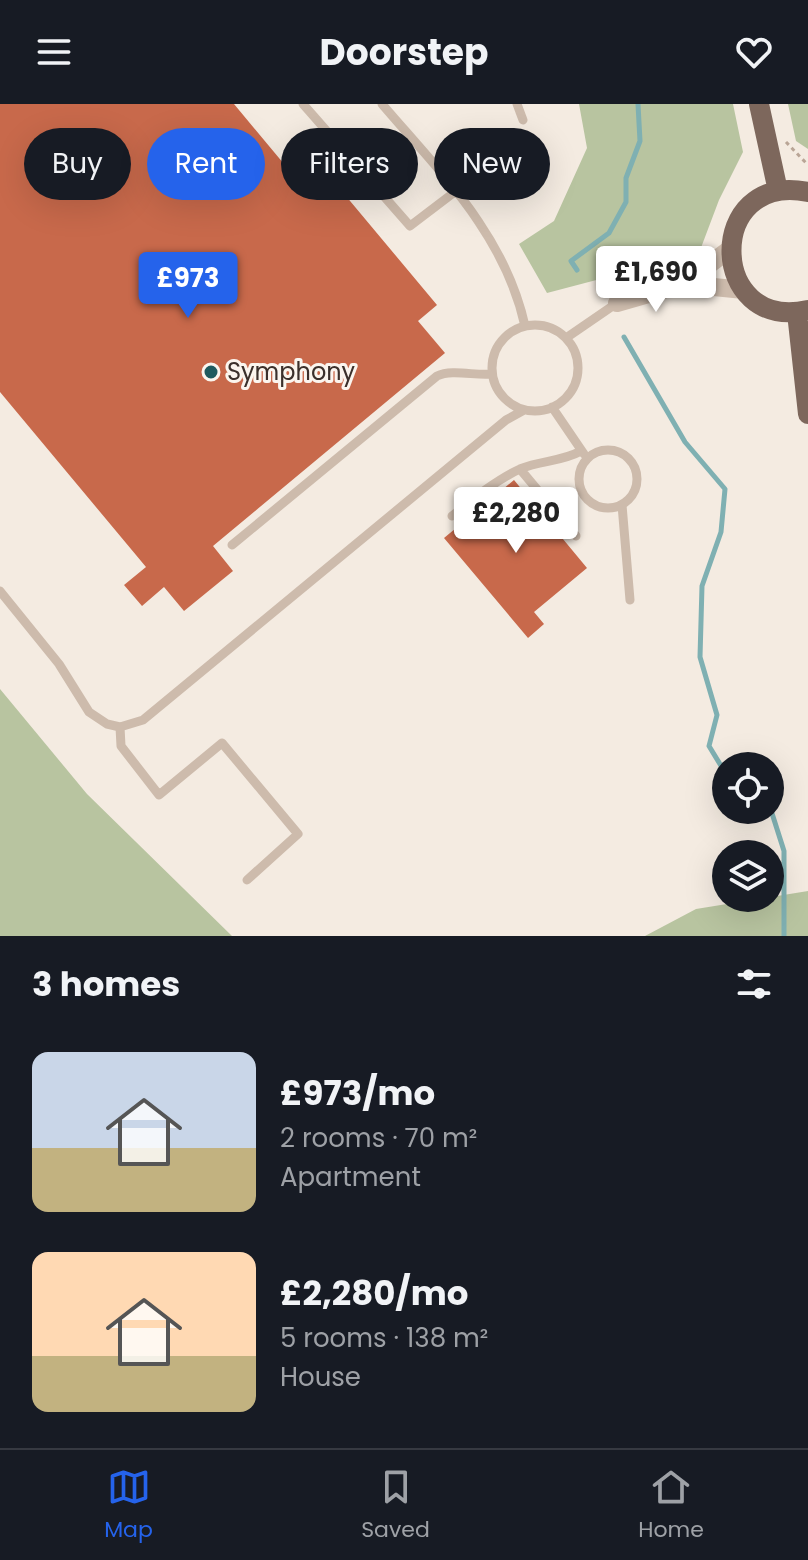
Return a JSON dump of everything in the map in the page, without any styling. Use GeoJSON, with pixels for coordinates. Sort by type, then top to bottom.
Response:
{"type":"FeatureCollection","features":[{"type":"Feature","properties":{"kind":"main road"},"geometry":{"type":"LineString","coordinates":[[759,104],[778,191]]}},
{"type":"Feature","properties":{"kind":"main road"},"geometry":{"type":"LineString","coordinates":[[808,192],[795,189],[778,191],[759,198],[744,212],[734,229],[730,249],[736,278],[744,290],[768,308],[803,311],[808,414]]}},
{"type":"Feature","properties":{"kind":"street"},"geometry":{"type":"LineString","coordinates":[[617,303],[683,284],[730,249]]}},
{"type":"Feature","properties":{"kind":"street"},"geometry":{"type":"LineString","coordinates":[[683,284],[744,290]]}},
{"type":"Feature","properties":{"kind":"lane"},"geometry":{"type":"LineString","coordinates":[[303,104],[410,226],[444,200]]}},
{"type":"Feature","properties":{"kind":"lane"},"geometry":{"type":"LineString","coordinates":[[382,104],[434,165]]}},
{"type":"Feature","properties":{"kind":"lane"},"geometry":{"type":"LineString","coordinates":[[517,104],[523,120]]}},
{"type":"Feature","properties":{"kind":"lane"},"geometry":{"type":"LineString","coordinates":[[463,200],[486,230],[518,293],[525,326]]}},
{"type":"Feature","properties":{"kind":"lane"},"geometry":{"type":"LineString","coordinates":[[566,338],[617,303]]}},
{"type":"Feature","properties":{"kind":"lane"},"geometry":{"type":"LineString","coordinates":[[540,325],[554,329],[566,338],[578,362],[573,389],[564,400],[539,411],[524,410],[503,397],[492,374],[493,359],[499,344],[510,333],[525,326],[540,325]]}},
{"type":"Feature","properties":{"kind":"lane"},"geometry":{"type":"LineString","coordinates":[[232,545],[437,376],[444,372],[476,376],[492,374]]}},
{"type":"Feature","properties":{"kind":"lane"},"geometry":{"type":"LineString","coordinates":[[452,516],[520,469],[584,454],[613,450],[629,458],[637,474],[634,492],[622,505],[601,508],[584,497],[578,477],[584,454],[552,407]]}},
{"type":"Feature","properties":{"kind":"lane"},"geometry":{"type":"LineString","coordinates":[[0,591],[59,664],[89,712],[107,724],[120,727],[143,720],[506,420],[524,410]]}},
{"type":"Feature","properties":{"kind":"lane"},"geometry":{"type":"LineString","coordinates":[[520,469],[576,536]]}},
{"type":"Feature","properties":{"kind":"lane"},"geometry":{"type":"LineString","coordinates":[[622,505],[630,600]]}},
{"type":"Feature","properties":{"kind":"lane"},"geometry":{"type":"LineString","coordinates":[[120,727],[121,746],[159,795],[222,743],[298,834],[247,880]]}},
{"type":"Feature","properties":{"kind":"path"},"geometry":{"type":"LineString","coordinates":[[782,137],[808,165]]}},
{"type":"Feature","properties":{"kind":"green space"},"geometry":{"type":"Polygon","coordinates":[[[579,104],[733,104],[743,152],[719,200],[699,253],[547,293],[519,244],[554,221],[587,148],[579,104]]]}},
{"type":"Feature","properties":{"kind":"green space"},"geometry":{"type":"Polygon","coordinates":[[[788,104],[808,104],[808,149],[796,141],[788,104]]]}},
{"type":"Feature","properties":{"kind":"green space"},"geometry":{"type":"Polygon","coordinates":[[[0,689],[87,794],[232,936],[0,936],[0,689]]]}},
{"type":"Feature","properties":{"kind":"green space"},"geometry":{"type":"Polygon","coordinates":[[[808,891],[808,936],[645,936],[696,909],[712,906],[712,912],[784,912],[784,895],[808,891]]]}},
{"type":"Feature","properties":{"kind":"building","name":"Symphony"},"geometry":{"type":"Polygon","coordinates":[[[0,104],[234,104],[254,128],[147,128],[147,200],[265,200],[265,141],[281,160],[281,200],[349,200],[437,305],[418,321],[445,353],[213,546],[233,571],[184,611],[164,587],[142,606],[124,585],[146,567],[0,392],[0,104]]]}},
{"type":"Feature","properties":{"kind":"building"},"geometry":{"type":"Polygon","coordinates":[[[514,480],[587,568],[534,612],[544,624],[528,638],[444,538],[514,480]]]}},
{"type":"Feature","properties":{"kind":"waterway"},"geometry":{"type":"LineString","coordinates":[[577,270],[571,261],[609,233],[626,202],[626,178],[640,141],[638,104]]}},
{"type":"Feature","properties":{"kind":"waterway"},"geometry":{"type":"LineString","coordinates":[[624,337],[685,442],[725,489],[721,532],[702,586],[700,657],[717,715],[709,746],[713,752]]}},
{"type":"Feature","properties":{"kind":"waterway"},"geometry":{"type":"LineString","coordinates":[[775,824],[784,851],[784,936]]}},
{"type":"Feature","properties":{"kind":"place","name":"Symphony"},"geometry":{"type":"Point","coordinates":[211,372]}}]}
